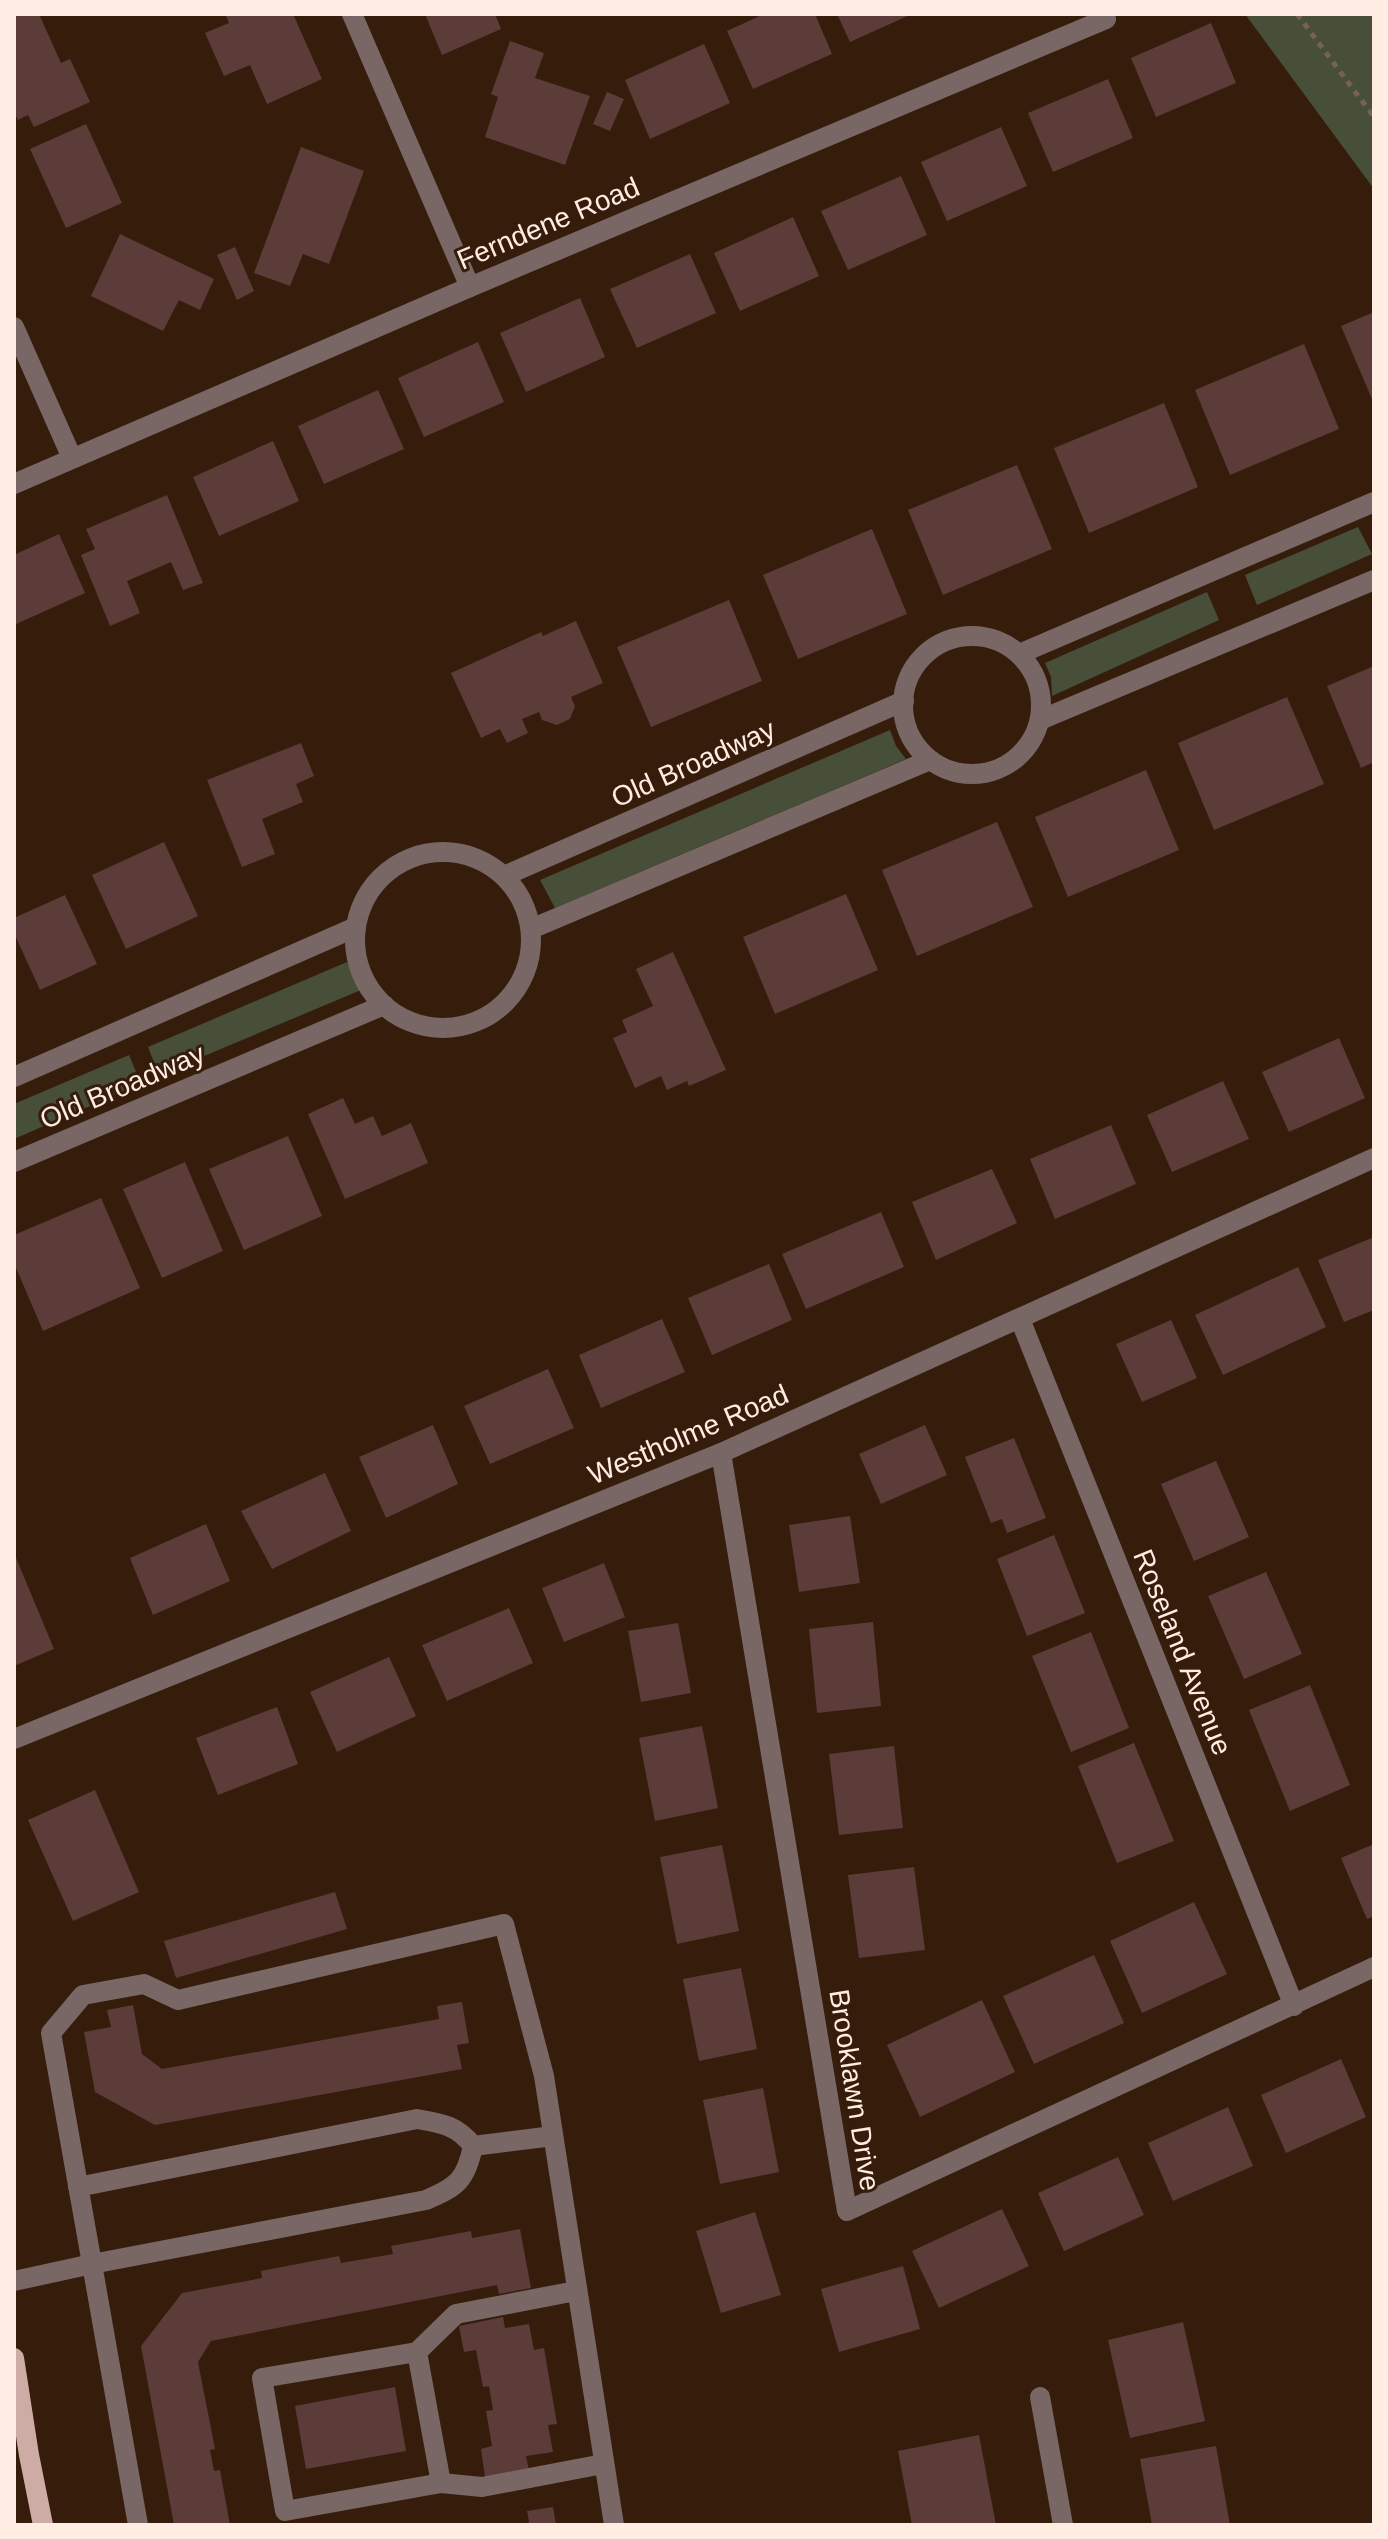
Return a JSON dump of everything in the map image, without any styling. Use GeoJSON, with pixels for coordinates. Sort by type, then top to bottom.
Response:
{"type":"FeatureCollection","features":[{"type":"Feature","properties":{"kind":"main road"},"geometry":{"type":"LineString","coordinates":[[14,2358],[43,2525]]}},
{"type":"Feature","properties":{"kind":"street"},"geometry":{"type":"LineString","coordinates":[[352,14],[470,287]]}},
{"type":"Feature","properties":{"kind":"street","name":"Ferndene Road"},"geometry":{"type":"LineString","coordinates":[[14,484],[470,287],[1106,19]]}},
{"type":"Feature","properties":{"kind":"street"},"geometry":{"type":"LineString","coordinates":[[14,327],[72,458]]}},
{"type":"Feature","properties":{"kind":"street"},"geometry":{"type":"LineString","coordinates":[[1019,654],[1374,502]]}},
{"type":"Feature","properties":{"kind":"street"},"geometry":{"type":"LineString","coordinates":[[1040,720],[1374,580]]}},
{"type":"Feature","properties":{"kind":"street"},"geometry":{"type":"LineString","coordinates":[[962,636],[983,636],[1002,642],[1019,654],[1031,668],[1039,685],[1040,720],[1031,742],[1016,759],[995,770],[973,774],[950,770],[930,760],[916,745],[907,728],[904,701],[913,670],[926,654],[943,642],[962,636]]}},
{"type":"Feature","properties":{"kind":"street","name":"Old Broadway"},"geometry":{"type":"LineString","coordinates":[[504,876],[904,701]]}},
{"type":"Feature","properties":{"kind":"street"},"geometry":{"type":"LineString","coordinates":[[531,929],[930,760]]}},
{"type":"Feature","properties":{"kind":"street"},"geometry":{"type":"LineString","coordinates":[[440,851],[470,856],[504,876],[514,887],[525,907],[531,929],[529,959],[518,986],[499,1008],[473,1022],[444,1028],[416,1024],[398,1016],[373,994],[355,951],[356,927],[366,899],[384,874],[410,858],[440,851]]}},
{"type":"Feature","properties":{"kind":"street","name":"Old Broadway"},"geometry":{"type":"LineString","coordinates":[[14,1077],[356,927]]}},
{"type":"Feature","properties":{"kind":"street","name":"Old Broadway"},"geometry":{"type":"LineString","coordinates":[[14,1162],[384,1005]]}},
{"type":"Feature","properties":{"kind":"street","name":"Westholme Road"},"geometry":{"type":"LineString","coordinates":[[14,1739],[721,1453],[1374,1158]]}},
{"type":"Feature","properties":{"kind":"street","name":"Roseland Avenue"},"geometry":{"type":"LineString","coordinates":[[1020,1319],[1294,2006]]}},
{"type":"Feature","properties":{"kind":"street","name":"Brooklawn Drive"},"geometry":{"type":"LineString","coordinates":[[721,1453],[847,2211],[1374,1967]]}},
{"type":"Feature","properties":{"kind":"street"},"geometry":{"type":"LineString","coordinates":[[138,2525],[51,2033],[83,1995],[144,1984],[178,2000],[504,1924],[544,2076],[614,2525]]}},
{"type":"Feature","properties":{"kind":"street"},"geometry":{"type":"LineString","coordinates":[[14,2281],[426,2200],[451,2189],[468,2170],[473,2146],[462,2131],[443,2123],[417,2119],[78,2187]]}},
{"type":"Feature","properties":{"kind":"street"},"geometry":{"type":"LineString","coordinates":[[473,2146],[553,2136]]}},
{"type":"Feature","properties":{"kind":"street"},"geometry":{"type":"LineString","coordinates":[[576,2291],[456,2314],[417,2352],[262,2378],[285,2511],[441,2483],[482,2487],[603,2464]]}},
{"type":"Feature","properties":{"kind":"street"},"geometry":{"type":"LineString","coordinates":[[417,2352],[441,2483]]}},
{"type":"Feature","properties":{"kind":"street"},"geometry":{"type":"LineString","coordinates":[[1040,2397],[1063,2525]]}},
{"type":"Feature","properties":{"kind":"path"},"geometry":{"type":"LineString","coordinates":[[1297,14],[1374,117]]}},
{"type":"Feature","properties":{"kind":"green space"},"geometry":{"type":"Polygon","coordinates":[[[1245,14],[1374,14],[1374,189],[1245,14]]]}},
{"type":"Feature","properties":{"kind":"green space"},"geometry":{"type":"Polygon","coordinates":[[[1358,527],[1372,554],[1257,605],[1245,575],[1358,527]]]}},
{"type":"Feature","properties":{"kind":"green space"},"geometry":{"type":"Polygon","coordinates":[[[1207,592],[1219,620],[1052,696],[1051,677],[1045,663],[1207,592]]]}},
{"type":"Feature","properties":{"kind":"green space"},"geometry":{"type":"Polygon","coordinates":[[[890,730],[896,746],[906,759],[555,908],[540,880],[890,730]]]}},
{"type":"Feature","properties":{"kind":"green space"},"geometry":{"type":"Polygon","coordinates":[[[347,962],[361,990],[159,1075],[148,1047],[347,962]]]}},
{"type":"Feature","properties":{"kind":"green space"},"geometry":{"type":"Polygon","coordinates":[[[129,1055],[141,1084],[14,1139],[14,1104],[129,1055]]]}},
{"type":"Feature","properties":{"kind":"building"},"geometry":{"type":"Polygon","coordinates":[[[14,14],[39,14],[61,63],[70,59],[90,102],[34,127],[28,115],[18,120],[14,112],[14,14]]]}},
{"type":"Feature","properties":{"kind":"building"},"geometry":{"type":"Polygon","coordinates":[[[293,14],[322,79],[267,104],[250,65],[224,76],[205,33],[229,23],[226,16],[293,14]]]}},
{"type":"Feature","properties":{"kind":"building"},"geometry":{"type":"Polygon","coordinates":[[[425,14],[495,14],[501,29],[442,55],[425,14]]]}},
{"type":"Feature","properties":{"kind":"building"},"geometry":{"type":"Polygon","coordinates":[[[764,14],[815,14],[832,54],[753,89],[727,31],[764,14]]]}},
{"type":"Feature","properties":{"kind":"building"},"geometry":{"type":"Polygon","coordinates":[[[837,14],[912,14],[850,42],[837,14]]]}},
{"type":"Feature","properties":{"kind":"building"},"geometry":{"type":"Polygon","coordinates":[[[1211,23],[1236,83],[1156,117],[1131,58],[1211,23]]]}},
{"type":"Feature","properties":{"kind":"building"},"geometry":{"type":"Polygon","coordinates":[[[510,41],[544,53],[535,78],[590,96],[565,165],[485,137],[498,97],[491,94],[510,41]]]}},
{"type":"Feature","properties":{"kind":"building"},"geometry":{"type":"Polygon","coordinates":[[[704,44],[730,103],[650,139],[625,80],[704,44]]]}},
{"type":"Feature","properties":{"kind":"building"},"geometry":{"type":"Polygon","coordinates":[[[1108,79],[1133,138],[1053,172],[1028,113],[1108,79]]]}},
{"type":"Feature","properties":{"kind":"building"},"geometry":{"type":"Polygon","coordinates":[[[607,92],[624,99],[610,131],[593,124],[607,92]]]}},
{"type":"Feature","properties":{"kind":"building"},"geometry":{"type":"Polygon","coordinates":[[[86,124],[122,203],[66,228],[30,149],[86,124]]]}},
{"type":"Feature","properties":{"kind":"building"},"geometry":{"type":"Polygon","coordinates":[[[1001,127],[1027,186],[947,221],[921,162],[1001,127]]]}},
{"type":"Feature","properties":{"kind":"building"},"geometry":{"type":"Polygon","coordinates":[[[301,147],[364,171],[329,264],[303,254],[290,286],[254,273],[301,147]]]}},
{"type":"Feature","properties":{"kind":"building"},"geometry":{"type":"Polygon","coordinates":[[[901,176],[927,235],[848,270],[821,211],[901,176]]]}},
{"type":"Feature","properties":{"kind":"building"},"geometry":{"type":"Polygon","coordinates":[[[793,217],[819,276],[740,311],[714,253],[793,217]]]}},
{"type":"Feature","properties":{"kind":"building"},"geometry":{"type":"Polygon","coordinates":[[[120,234],[214,279],[200,310],[179,300],[163,331],[91,296],[120,234]]]}},
{"type":"Feature","properties":{"kind":"building"},"geometry":{"type":"Polygon","coordinates":[[[235,247],[254,291],[237,300],[217,255],[235,247]]]}},
{"type":"Feature","properties":{"kind":"building"},"geometry":{"type":"Polygon","coordinates":[[[690,254],[716,313],[637,348],[610,289],[690,254]]]}},
{"type":"Feature","properties":{"kind":"building"},"geometry":{"type":"Polygon","coordinates":[[[580,298],[605,357],[526,392],[500,333],[580,298]]]}},
{"type":"Feature","properties":{"kind":"building"},"geometry":{"type":"Polygon","coordinates":[[[1374,312],[1374,404],[1341,326],[1374,312]]]}},
{"type":"Feature","properties":{"kind":"building"},"geometry":{"type":"Polygon","coordinates":[[[478,342],[504,402],[424,437],[398,378],[478,342]]]}},
{"type":"Feature","properties":{"kind":"building"},"geometry":{"type":"Polygon","coordinates":[[[1304,344],[1339,429],[1230,475],[1195,390],[1304,344]]]}},
{"type":"Feature","properties":{"kind":"building"},"geometry":{"type":"Polygon","coordinates":[[[378,390],[404,449],[324,484],[298,426],[378,390]]]}},
{"type":"Feature","properties":{"kind":"building"},"geometry":{"type":"Polygon","coordinates":[[[1164,403],[1198,487],[1089,533],[1054,448],[1164,403]]]}},
{"type":"Feature","properties":{"kind":"building"},"geometry":{"type":"Polygon","coordinates":[[[273,441],[299,501],[219,536],[193,477],[273,441]]]}},
{"type":"Feature","properties":{"kind":"building"},"geometry":{"type":"Polygon","coordinates":[[[1017,465],[1052,549],[943,595],[908,510],[1017,465]]]}},
{"type":"Feature","properties":{"kind":"building"},"geometry":{"type":"Polygon","coordinates":[[[167,495],[203,583],[183,590],[171,562],[127,581],[140,613],[110,626],[81,555],[95,549],[86,529],[167,495]]]}},
{"type":"Feature","properties":{"kind":"building"},"geometry":{"type":"Polygon","coordinates":[[[872,529],[907,614],[798,659],[763,575],[872,529]]]}},
{"type":"Feature","properties":{"kind":"building"},"geometry":{"type":"Polygon","coordinates":[[[59,534],[85,593],[14,625],[14,555],[59,534]]]}},
{"type":"Feature","properties":{"kind":"building"},"geometry":{"type":"Polygon","coordinates":[[[729,600],[762,681],[651,727],[617,647],[729,600]]]}},
{"type":"Feature","properties":{"kind":"building"},"geometry":{"type":"Polygon","coordinates":[[[576,621],[603,683],[571,697],[575,706],[570,719],[557,725],[542,720],[539,712],[522,719],[528,733],[507,743],[500,729],[481,738],[451,673],[541,632],[543,636],[576,621]]]}},
{"type":"Feature","properties":{"kind":"building"},"geometry":{"type":"Polygon","coordinates":[[[1374,666],[1374,762],[1361,768],[1327,686],[1374,666]]]}},
{"type":"Feature","properties":{"kind":"building"},"geometry":{"type":"Polygon","coordinates":[[[1287,697],[1324,784],[1214,830],[1178,743],[1287,697]]]}},
{"type":"Feature","properties":{"kind":"building"},"geometry":{"type":"Polygon","coordinates":[[[301,743],[314,776],[296,784],[303,802],[262,819],[275,854],[242,867],[207,780],[301,743]]]}},
{"type":"Feature","properties":{"kind":"building"},"geometry":{"type":"Polygon","coordinates":[[[1146,770],[1179,850],[1068,897],[1035,817],[1146,770]]]}},
{"type":"Feature","properties":{"kind":"building"},"geometry":{"type":"Polygon","coordinates":[[[997,822],[1033,907],[917,956],[882,870],[997,822]]]}},
{"type":"Feature","properties":{"kind":"building"},"geometry":{"type":"Polygon","coordinates":[[[164,842],[198,916],[126,949],[92,875],[164,842]]]}},
{"type":"Feature","properties":{"kind":"building"},"geometry":{"type":"Polygon","coordinates":[[[846,894],[878,970],[775,1014],[743,937],[846,894]]]}},
{"type":"Feature","properties":{"kind":"building"},"geometry":{"type":"Polygon","coordinates":[[[65,895],[97,964],[40,990],[14,933],[14,918],[65,895]]]}},
{"type":"Feature","properties":{"kind":"building"},"geometry":{"type":"Polygon","coordinates":[[[673,952],[726,1070],[689,1086],[687,1081],[667,1090],[661,1076],[635,1088],[613,1038],[627,1032],[622,1020],[653,1006],[636,969],[673,952]]]}},
{"type":"Feature","properties":{"kind":"building"},"geometry":{"type":"Polygon","coordinates":[[[1339,1038],[1365,1098],[1289,1132],[1262,1072],[1339,1038]]]}},
{"type":"Feature","properties":{"kind":"building"},"geometry":{"type":"Polygon","coordinates":[[[1223,1081],[1249,1139],[1172,1172],[1147,1115],[1223,1081]]]}},
{"type":"Feature","properties":{"kind":"building"},"geometry":{"type":"Polygon","coordinates":[[[343,1098],[355,1124],[373,1116],[382,1136],[411,1123],[428,1163],[345,1199],[308,1114],[343,1098]]]}},
{"type":"Feature","properties":{"kind":"building"},"geometry":{"type":"Polygon","coordinates":[[[1111,1125],[1136,1184],[1055,1219],[1030,1159],[1111,1125]]]}},
{"type":"Feature","properties":{"kind":"building"},"geometry":{"type":"Polygon","coordinates":[[[288,1136],[322,1216],[244,1250],[209,1169],[288,1136]]]}},
{"type":"Feature","properties":{"kind":"building"},"geometry":{"type":"Polygon","coordinates":[[[185,1162],[223,1251],[162,1278],[123,1189],[185,1162]]]}},
{"type":"Feature","properties":{"kind":"building"},"geometry":{"type":"Polygon","coordinates":[[[992,1169],[1017,1223],[936,1260],[912,1202],[992,1169]]]}},
{"type":"Feature","properties":{"kind":"building"},"geometry":{"type":"Polygon","coordinates":[[[101,1198],[140,1288],[43,1331],[14,1263],[14,1235],[101,1198]]]}},
{"type":"Feature","properties":{"kind":"building"},"geometry":{"type":"Polygon","coordinates":[[[881,1212],[904,1267],[806,1309],[782,1254],[881,1212]]]}},
{"type":"Feature","properties":{"kind":"building"},"geometry":{"type":"Polygon","coordinates":[[[1374,1237],[1374,1310],[1344,1322],[1318,1260],[1374,1237]]]}},
{"type":"Feature","properties":{"kind":"building"},"geometry":{"type":"Polygon","coordinates":[[[769,1264],[792,1320],[712,1355],[688,1298],[769,1264]]]}},
{"type":"Feature","properties":{"kind":"building"},"geometry":{"type":"Polygon","coordinates":[[[1298,1267],[1326,1327],[1223,1375],[1195,1315],[1298,1267]]]}},
{"type":"Feature","properties":{"kind":"building"},"geometry":{"type":"Polygon","coordinates":[[[662,1319],[685,1372],[601,1408],[579,1355],[662,1319]]]}},
{"type":"Feature","properties":{"kind":"building"},"geometry":{"type":"Polygon","coordinates":[[[1171,1320],[1197,1378],[1142,1402],[1116,1344],[1171,1320]]]}},
{"type":"Feature","properties":{"kind":"building"},"geometry":{"type":"Polygon","coordinates":[[[548,1369],[574,1428],[490,1464],[464,1406],[548,1369]]]}},
{"type":"Feature","properties":{"kind":"building"},"geometry":{"type":"Polygon","coordinates":[[[433,1425],[458,1484],[386,1518],[359,1457],[433,1425]]]}},
{"type":"Feature","properties":{"kind":"building"},"geometry":{"type":"Polygon","coordinates":[[[925,1425],[947,1475],[881,1504],[859,1454],[925,1425]]]}},
{"type":"Feature","properties":{"kind":"building"},"geometry":{"type":"Polygon","coordinates":[[[1014,1438],[1046,1518],[1007,1533],[1002,1519],[991,1523],[965,1457],[1014,1438]]]}},
{"type":"Feature","properties":{"kind":"building"},"geometry":{"type":"Polygon","coordinates":[[[1216,1461],[1249,1537],[1194,1561],[1161,1484],[1216,1461]]]}},
{"type":"Feature","properties":{"kind":"building"},"geometry":{"type":"Polygon","coordinates":[[[325,1473],[351,1531],[272,1569],[241,1511],[325,1473]]]}},
{"type":"Feature","properties":{"kind":"building"},"geometry":{"type":"Polygon","coordinates":[[[850,1516],[860,1583],[799,1592],[789,1525],[850,1516]]]}},
{"type":"Feature","properties":{"kind":"building"},"geometry":{"type":"Polygon","coordinates":[[[206,1524],[230,1581],[153,1615],[130,1558],[206,1524]]]}},
{"type":"Feature","properties":{"kind":"building"},"geometry":{"type":"Polygon","coordinates":[[[1054,1535],[1085,1613],[1027,1636],[997,1559],[1054,1535]]]}},
{"type":"Feature","properties":{"kind":"building"},"geometry":{"type":"Polygon","coordinates":[[[14,1553],[54,1649],[14,1666],[14,1553]]]}},
{"type":"Feature","properties":{"kind":"building"},"geometry":{"type":"Polygon","coordinates":[[[604,1563],[625,1617],[564,1642],[542,1588],[604,1563]]]}},
{"type":"Feature","properties":{"kind":"building"},"geometry":{"type":"Polygon","coordinates":[[[1266,1572],[1302,1654],[1244,1679],[1208,1596],[1266,1572]]]}},
{"type":"Feature","properties":{"kind":"building"},"geometry":{"type":"Polygon","coordinates":[[[509,1608],[533,1663],[447,1701],[422,1645],[509,1608]]]}},
{"type":"Feature","properties":{"kind":"building"},"geometry":{"type":"Polygon","coordinates":[[[873,1622],[881,1706],[817,1713],[809,1629],[873,1622]]]}},
{"type":"Feature","properties":{"kind":"building"},"geometry":{"type":"Polygon","coordinates":[[[678,1623],[691,1693],[641,1702],[628,1631],[678,1623]]]}},
{"type":"Feature","properties":{"kind":"building"},"geometry":{"type":"Polygon","coordinates":[[[1091,1632],[1129,1728],[1071,1752],[1032,1656],[1091,1632]]]}},
{"type":"Feature","properties":{"kind":"building"},"geometry":{"type":"Polygon","coordinates":[[[389,1657],[416,1716],[337,1752],[310,1692],[389,1657]]]}},
{"type":"Feature","properties":{"kind":"building"},"geometry":{"type":"Polygon","coordinates":[[[1310,1685],[1350,1785],[1290,1811],[1249,1710],[1310,1685]]]}},
{"type":"Feature","properties":{"kind":"building"},"geometry":{"type":"Polygon","coordinates":[[[277,1707],[298,1764],[218,1795],[196,1738],[277,1707]]]}},
{"type":"Feature","properties":{"kind":"building"},"geometry":{"type":"Polygon","coordinates":[[[702,1726],[718,1808],[655,1821],[639,1738],[702,1726]]]}},
{"type":"Feature","properties":{"kind":"building"},"geometry":{"type":"Polygon","coordinates":[[[1134,1743],[1174,1841],[1117,1863],[1078,1766],[1134,1743]]]}},
{"type":"Feature","properties":{"kind":"building"},"geometry":{"type":"Polygon","coordinates":[[[894,1746],[903,1828],[839,1835],[829,1754],[894,1746]]]}},
{"type":"Feature","properties":{"kind":"building"},"geometry":{"type":"Polygon","coordinates":[[[95,1790],[139,1892],[73,1921],[28,1820],[95,1790]]]}},
{"type":"Feature","properties":{"kind":"building"},"geometry":{"type":"Polygon","coordinates":[[[1374,1844],[1374,1916],[1367,1919],[1341,1858],[1374,1844]]]}},
{"type":"Feature","properties":{"kind":"building"},"geometry":{"type":"Polygon","coordinates":[[[722,1845],[739,1931],[677,1944],[660,1857],[722,1845]]]}},
{"type":"Feature","properties":{"kind":"building"},"geometry":{"type":"Polygon","coordinates":[[[914,1867],[925,1950],[859,1958],[848,1875],[914,1867]]]}},
{"type":"Feature","properties":{"kind":"building"},"geometry":{"type":"Polygon","coordinates":[[[335,1892],[347,1929],[176,1978],[164,1941],[335,1892]]]}},
{"type":"Feature","properties":{"kind":"building"},"geometry":{"type":"Polygon","coordinates":[[[1194,1902],[1227,1974],[1142,2013],[1110,1941],[1194,1902]]]}},
{"type":"Feature","properties":{"kind":"building"},"geometry":{"type":"Polygon","coordinates":[[[1094,1955],[1124,2023],[1034,2064],[1003,1996],[1094,1955]]]}},
{"type":"Feature","properties":{"kind":"building"},"geometry":{"type":"Polygon","coordinates":[[[741,1968],[757,2049],[699,2061],[683,1979],[741,1968]]]}},
{"type":"Feature","properties":{"kind":"building"},"geometry":{"type":"Polygon","coordinates":[[[982,2000],[1015,2072],[920,2117],[887,2045],[982,2000]]]}},
{"type":"Feature","properties":{"kind":"building"},"geometry":{"type":"Polygon","coordinates":[[[462,2002],[469,2043],[457,2045],[462,2069],[155,2125],[95,2092],[84,2032],[111,2027],[107,2010],[133,2005],[142,2054],[162,2069],[439,2019],[437,2006],[462,2002]]]}},
{"type":"Feature","properties":{"kind":"building"},"geometry":{"type":"Polygon","coordinates":[[[1341,2059],[1366,2117],[1286,2153],[1261,2095],[1341,2059]]]}},
{"type":"Feature","properties":{"kind":"building"},"geometry":{"type":"Polygon","coordinates":[[[763,2088],[779,2172],[720,2184],[703,2100],[763,2088]]]}},
{"type":"Feature","properties":{"kind":"building"},"geometry":{"type":"Polygon","coordinates":[[[1228,2107],[1253,2166],[1173,2201],[1148,2143],[1228,2107]]]}},
{"type":"Feature","properties":{"kind":"building"},"geometry":{"type":"Polygon","coordinates":[[[1118,2157],[1144,2215],[1064,2251],[1038,2193],[1118,2157]]]}},
{"type":"Feature","properties":{"kind":"building"},"geometry":{"type":"Polygon","coordinates":[[[1002,2209],[1029,2266],[939,2308],[912,2251],[1002,2209]]]}},
{"type":"Feature","properties":{"kind":"building"},"geometry":{"type":"Polygon","coordinates":[[[755,2212],[781,2295],[721,2313],[696,2231],[755,2212]]]}},
{"type":"Feature","properties":{"kind":"building"},"geometry":{"type":"Polygon","coordinates":[[[520,2229],[531,2288],[499,2294],[497,2285],[211,2341],[198,2362],[215,2449],[210,2450],[214,2471],[220,2470],[230,2525],[174,2525],[141,2346],[182,2293],[262,2278],[261,2271],[339,2256],[341,2263],[393,2254],[391,2246],[471,2231],[472,2238],[520,2229]]]}},
{"type":"Feature","properties":{"kind":"building"},"geometry":{"type":"Polygon","coordinates":[[[903,2266],[920,2329],[839,2352],[821,2289],[903,2266]]]}},
{"type":"Feature","properties":{"kind":"building"},"geometry":{"type":"Polygon","coordinates":[[[503,2317],[505,2328],[529,2324],[534,2350],[544,2348],[557,2424],[548,2425],[553,2452],[526,2456],[529,2470],[485,2477],[481,2449],[492,2446],[486,2411],[493,2410],[489,2386],[483,2387],[476,2350],[464,2352],[459,2326],[503,2317]]]}},
{"type":"Feature","properties":{"kind":"building"},"geometry":{"type":"Polygon","coordinates":[[[1183,2322],[1205,2421],[1130,2438],[1108,2340],[1183,2322]]]}},
{"type":"Feature","properties":{"kind":"building"},"geometry":{"type":"Polygon","coordinates":[[[395,2387],[406,2451],[306,2469],[295,2406],[395,2387]]]}},
{"type":"Feature","properties":{"kind":"building"},"geometry":{"type":"Polygon","coordinates":[[[979,2435],[996,2525],[912,2525],[898,2451],[979,2435]]]}},
{"type":"Feature","properties":{"kind":"building"},"geometry":{"type":"Polygon","coordinates":[[[1216,2446],[1230,2525],[1152,2525],[1140,2459],[1216,2446]]]}},
{"type":"Feature","properties":{"kind":"building"},"geometry":{"type":"Polygon","coordinates":[[[553,2507],[556,2525],[523,2525],[529,2522],[527,2511],[553,2507]]]}}]}
